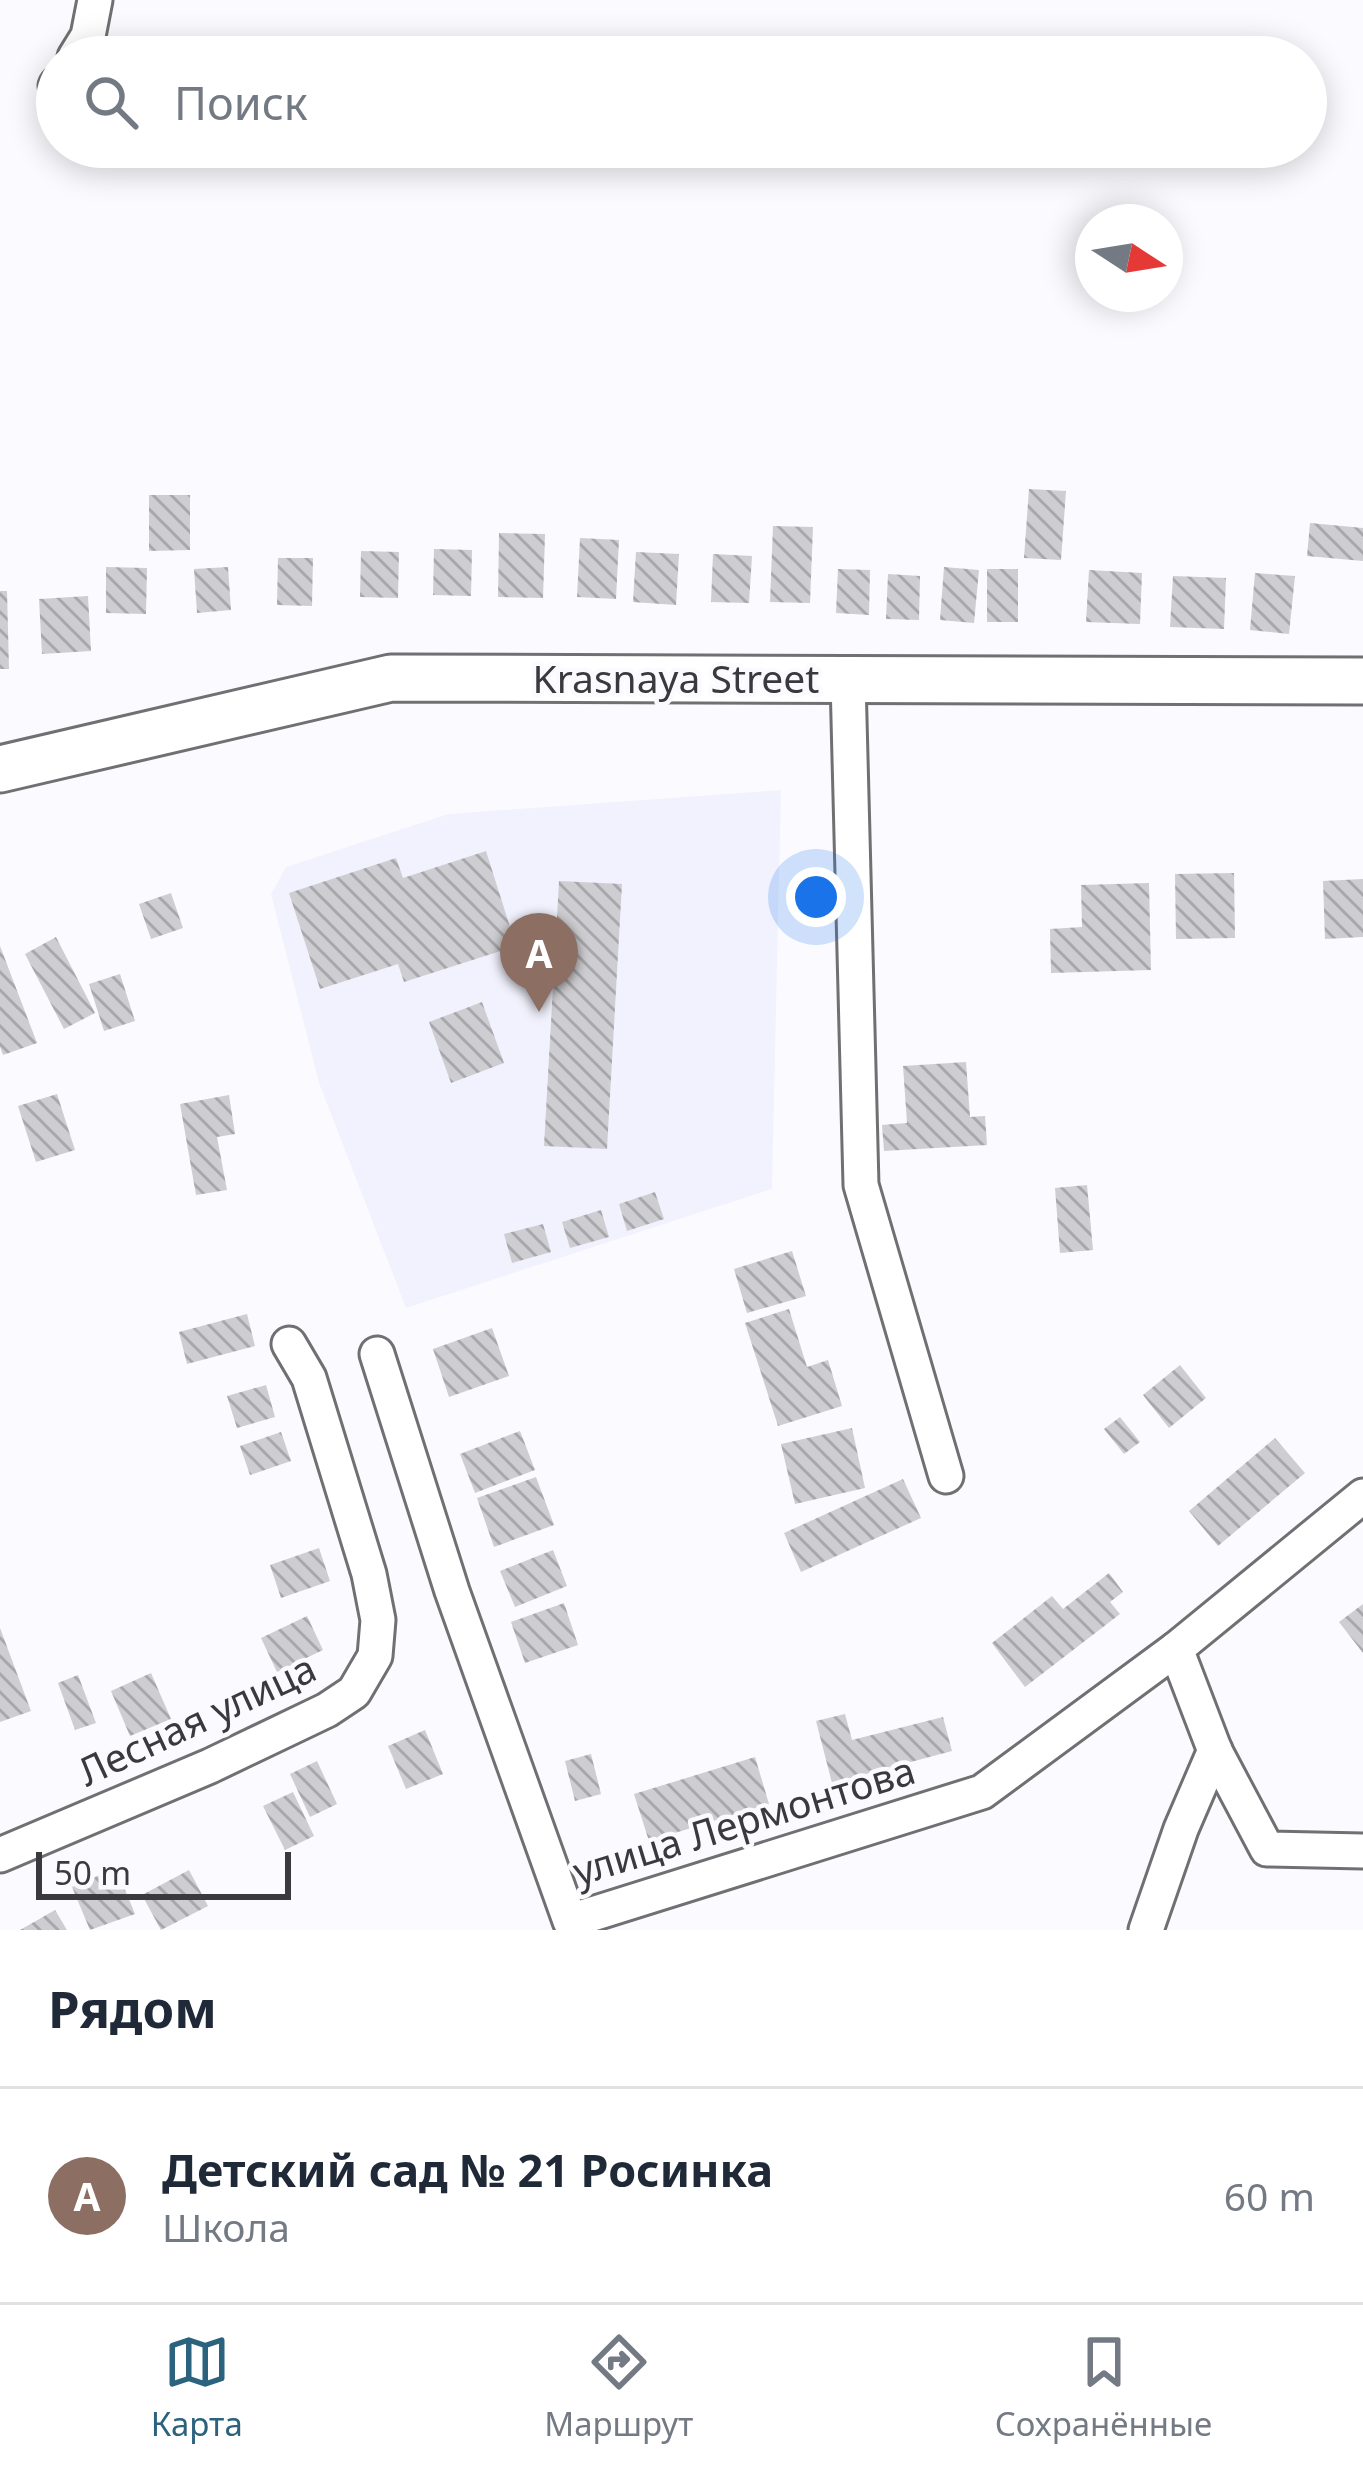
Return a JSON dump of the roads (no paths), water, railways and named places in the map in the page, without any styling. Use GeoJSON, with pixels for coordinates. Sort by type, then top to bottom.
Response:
{"type":"FeatureCollection","features":[{"type":"Feature","properties":{"kind":"main road","name":"Krasnaya Street"},"geometry":{"type":"LineString","coordinates":[[0,769],[392,678],[1363,680]]}},
{"type":"Feature","properties":{"kind":"street"},"geometry":{"type":"LineString","coordinates":[[88,36],[95,0]]}},
{"type":"Feature","properties":{"kind":"street"},"geometry":{"type":"LineString","coordinates":[[848,680],[861,1185],[946,1475]]}},
{"type":"Feature","properties":{"kind":"street","name":"Лесная улица"},"geometry":{"type":"LineString","coordinates":[[0,1855],[210,1766],[327,1709],[354,1692],[375,1656],[378,1621],[369,1574],[308,1378],[289,1344]]}},
{"type":"Feature","properties":{"kind":"street","name":"улица Лермонтова"},"geometry":{"type":"LineString","coordinates":[[377,1354],[452,1591],[570,1922],[982,1792],[1176,1649],[1363,1496]]}},
{"type":"Feature","properties":{"kind":"street"},"geometry":{"type":"LineString","coordinates":[[1176,1649],[1215,1750],[1268,1850],[1363,1851]]}},
{"type":"Feature","properties":{"kind":"street"},"geometry":{"type":"LineString","coordinates":[[1146,1930],[1215,1750]]}},
{"type":"Feature","properties":{"kind":"place","name":"Детский сад № 21 Росинка"},"geometry":{"type":"Point","coordinates":[539,1012]}}]}
